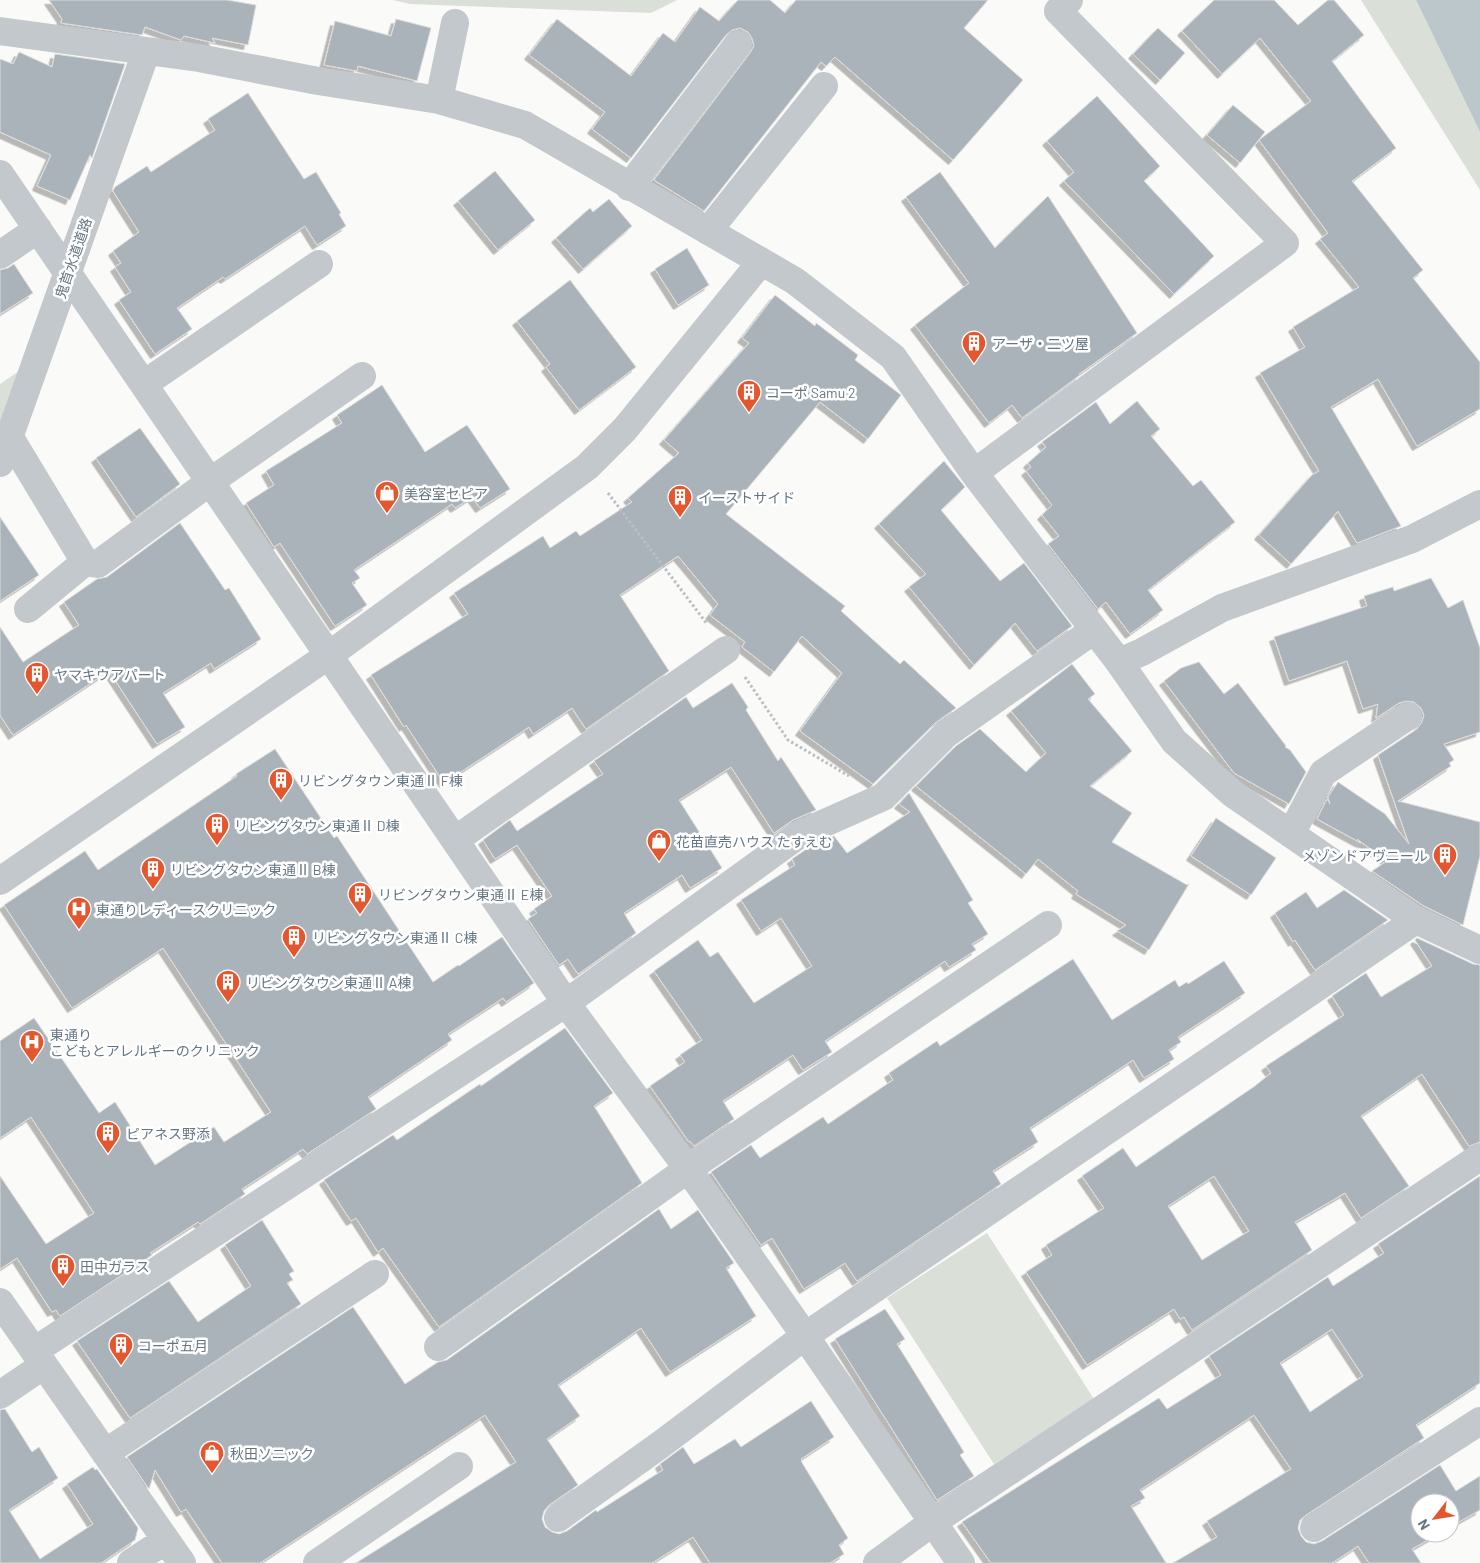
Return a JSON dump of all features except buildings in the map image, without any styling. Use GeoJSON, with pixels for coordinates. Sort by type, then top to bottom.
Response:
{"type":"FeatureCollection","features":[{"type":"Feature","properties":{"kind":"street"},"geometry":{"type":"LineString","coordinates":[[974,473],[1285,243],[1058,11],[1070,0]]}},
{"type":"Feature","properties":{"kind":"street"},"geometry":{"type":"LineString","coordinates":[[439,100],[455,23]]}},
{"type":"Feature","properties":{"kind":"street"},"geometry":{"type":"LineString","coordinates":[[0,31],[199,58],[318,81],[439,100],[525,125],[629,187],[795,281],[893,358],[974,473],[1119,662],[1174,741],[1232,794],[1416,920],[1480,950]]}},
{"type":"Feature","properties":{"kind":"street"},"geometry":{"type":"LineString","coordinates":[[629,187],[738,44]]}},
{"type":"Feature","properties":{"kind":"street","name":"鬼首水道道路"},"geometry":{"type":"LineString","coordinates":[[0,463],[146,52]]}},
{"type":"Feature","properties":{"kind":"street"},"geometry":{"type":"LineString","coordinates":[[708,232],[824,86]]}},
{"type":"Feature","properties":{"kind":"street"},"geometry":{"type":"LineString","coordinates":[[0,174],[566,1002],[688,1169],[961,1563]]}},
{"type":"Feature","properties":{"kind":"street"},"geometry":{"type":"LineString","coordinates":[[0,255],[38,228]]}},
{"type":"Feature","properties":{"kind":"street"},"geometry":{"type":"LineString","coordinates":[[0,881],[329,656],[588,467],[625,429],[761,262]]}},
{"type":"Feature","properties":{"kind":"street"},"geometry":{"type":"LineString","coordinates":[[144,384],[319,264]]}},
{"type":"Feature","properties":{"kind":"street"},"geometry":{"type":"LineString","coordinates":[[28,609],[85,562],[98,564],[211,481],[362,376]]}},
{"type":"Feature","properties":{"kind":"street"},"geometry":{"type":"LineString","coordinates":[[10,436],[85,562]]}},
{"type":"Feature","properties":{"kind":"street"},"geometry":{"type":"LineString","coordinates":[[1119,662],[1142,652],[1222,608],[1412,539],[1480,504]]}},
{"type":"Feature","properties":{"kind":"street"},"geometry":{"type":"LineString","coordinates":[[0,1395],[39,1358],[566,1002],[800,834],[883,797],[946,734],[1094,630]]}},
{"type":"Feature","properties":{"kind":"street"},"geometry":{"type":"LineString","coordinates":[[455,840],[726,650]]}},
{"type":"Feature","properties":{"kind":"street"},"geometry":{"type":"LineString","coordinates":[[1291,834],[1323,773],[1408,716]]}},
{"type":"Feature","properties":{"kind":"street"},"geometry":{"type":"LineString","coordinates":[[558,1518],[660,1445],[805,1336],[1416,920]]}},
{"type":"Feature","properties":{"kind":"street"},"geometry":{"type":"LineString","coordinates":[[438,1347],[688,1169],[1048,925]]}},
{"type":"Feature","properties":{"kind":"street"},"geometry":{"type":"LineString","coordinates":[[877,1563],[933,1522],[1480,1157]]}},
{"type":"Feature","properties":{"kind":"street"},"geometry":{"type":"LineString","coordinates":[[105,1453],[375,1274]]}},
{"type":"Feature","properties":{"kind":"street"},"geometry":{"type":"LineString","coordinates":[[0,1302],[182,1563]]}},
{"type":"Feature","properties":{"kind":"street"},"geometry":{"type":"LineString","coordinates":[[1314,1528],[1480,1421]]}},
{"type":"Feature","properties":{"kind":"street"},"geometry":{"type":"LineString","coordinates":[[316,1563],[459,1466]]}},
{"type":"Feature","properties":{"kind":"street"},"geometry":{"type":"LineString","coordinates":[[132,1563],[166,1540]]}},
{"type":"Feature","properties":{"kind":"shaded area"},"geometry":{"type":"Polygon","coordinates":[[[393,0],[677,0],[651,13],[410,4],[393,0]]]}},
{"type":"Feature","properties":{"kind":"shaded area"},"geometry":{"type":"Polygon","coordinates":[[[1361,0],[1416,0],[1480,132],[1480,190],[1361,0]]]}},
{"type":"Feature","properties":{"kind":"shaded area"},"geometry":{"type":"Polygon","coordinates":[[[1416,0],[1480,0],[1480,132],[1416,0]]]}},
{"type":"Feature","properties":{"kind":"shaded area"},"geometry":{"type":"Polygon","coordinates":[[[37,359],[0,460],[0,384],[37,359]]]}},
{"type":"Feature","properties":{"kind":"shaded area"},"geometry":{"type":"Polygon","coordinates":[[[987,1233],[1094,1399],[994,1464],[887,1298],[987,1233]]]}},
{"type":"Feature","properties":{"kind":"place","name":"アーザ・二ツ屋"},"geometry":{"type":"Point","coordinates":[974,364]}},
{"type":"Feature","properties":{"kind":"place","name":"コーポ Samu 2"},"geometry":{"type":"Point","coordinates":[749,413]}},
{"type":"Feature","properties":{"kind":"place","name":"美容室セピア"},"geometry":{"type":"Point","coordinates":[387,514]}},
{"type":"Feature","properties":{"kind":"place","name":"イーストサイド"},"geometry":{"type":"Point","coordinates":[680,518]}},
{"type":"Feature","properties":{"kind":"place","name":"ヤマキウアパート"},"geometry":{"type":"Point","coordinates":[37,695]}},
{"type":"Feature","properties":{"kind":"place","name":"リビングタウン東通Ⅱ F棟"},"geometry":{"type":"Point","coordinates":[281,801]}},
{"type":"Feature","properties":{"kind":"place","name":"リビングタウン東通Ⅱ D棟"},"geometry":{"type":"Point","coordinates":[217,846]}},
{"type":"Feature","properties":{"kind":"place","name":"花苗直売ハウス たすえむ"},"geometry":{"type":"Point","coordinates":[659,862]}},
{"type":"Feature","properties":{"kind":"place","name":"メゾンドアヴニール"},"geometry":{"type":"Point","coordinates":[1445,876]}},
{"type":"Feature","properties":{"kind":"place","name":"リビングタウン東通Ⅱ B棟"},"geometry":{"type":"Point","coordinates":[153,890]}},
{"type":"Feature","properties":{"kind":"place","name":"リビングタウン東通Ⅱ E棟"},"geometry":{"type":"Point","coordinates":[360,915]}},
{"type":"Feature","properties":{"kind":"place","name":"東通りレディースクリニック"},"geometry":{"type":"Point","coordinates":[79,930]}},
{"type":"Feature","properties":{"kind":"place","name":"リビングタウン東通Ⅱ C棟"},"geometry":{"type":"Point","coordinates":[294,958]}},
{"type":"Feature","properties":{"kind":"place","name":"リビングタウン東通Ⅱ A棟"},"geometry":{"type":"Point","coordinates":[228,1003]}},
{"type":"Feature","properties":{"kind":"place","name":"東通り こどもとアレルギーのクリニック"},"geometry":{"type":"Point","coordinates":[32,1063]}},
{"type":"Feature","properties":{"kind":"place","name":"ピアネス野添"},"geometry":{"type":"Point","coordinates":[108,1154]}},
{"type":"Feature","properties":{"kind":"place","name":"田中ガラス"},"geometry":{"type":"Point","coordinates":[63,1287]}},
{"type":"Feature","properties":{"kind":"place","name":"コーポ五月"},"geometry":{"type":"Point","coordinates":[121,1366]}},
{"type":"Feature","properties":{"kind":"place","name":"秋田ソニック"},"geometry":{"type":"Point","coordinates":[212,1474]}}]}
